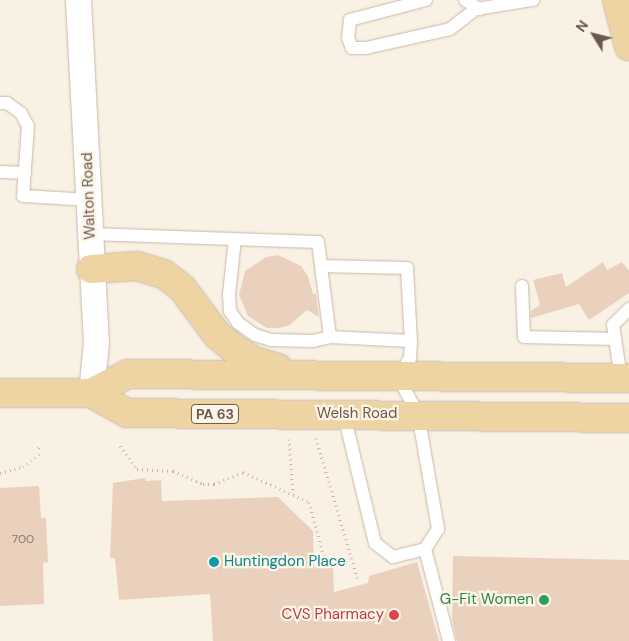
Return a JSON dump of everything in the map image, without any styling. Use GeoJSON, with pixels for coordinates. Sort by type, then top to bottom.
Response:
{"type":"FeatureCollection","features":[{"type":"Feature","properties":{"kind":"main road"},"geometry":{"type":"LineString","coordinates":[[619,0],[629,19]]}},
{"type":"Feature","properties":{"kind":"main road"},"geometry":{"type":"LineString","coordinates":[[619,0],[629,46]]}},
{"type":"Feature","properties":{"kind":"main road"},"geometry":{"type":"LineString","coordinates":[[91,269],[136,266],[164,274],[183,289],[217,334],[234,349],[254,362],[306,375]]}},
{"type":"Feature","properties":{"kind":"main road","name":"Welsh Road"},"geometry":{"type":"LineString","coordinates":[[91,393],[128,374],[625,378]]}},
{"type":"Feature","properties":{"kind":"main road","name":"Welsh Road"},"geometry":{"type":"LineString","coordinates":[[0,392],[91,393],[128,413],[418,414],[629,418]]}},
{"type":"Feature","properties":{"kind":"street","name":"Walton Road"},"geometry":{"type":"LineString","coordinates":[[78,0],[96,342],[91,393]]}},
{"type":"Feature","properties":{"kind":"lane"},"geometry":{"type":"LineString","coordinates":[[426,0],[350,20],[348,38],[352,48],[366,48],[450,29],[479,9],[533,0]]}},
{"type":"Feature","properties":{"kind":"lane"},"geometry":{"type":"LineString","coordinates":[[465,0],[479,9]]}},
{"type":"Feature","properties":{"kind":"lane"},"geometry":{"type":"LineString","coordinates":[[0,102],[7,103],[20,113],[28,126],[23,196],[90,200]]}},
{"type":"Feature","properties":{"kind":"lane"},"geometry":{"type":"LineString","coordinates":[[0,172],[25,173]]}},
{"type":"Feature","properties":{"kind":"lane"},"geometry":{"type":"LineString","coordinates":[[90,234],[318,242],[330,337]]}},
{"type":"Feature","properties":{"kind":"lane"},"geometry":{"type":"LineString","coordinates":[[235,239],[228,294],[230,311],[238,323],[254,335],[271,340],[313,341],[330,337],[411,341]]}},
{"type":"Feature","properties":{"kind":"lane"},"geometry":{"type":"LineString","coordinates":[[321,266],[407,268],[411,341],[410,358],[398,377],[418,414],[438,529],[426,549],[449,641]]}},
{"type":"Feature","properties":{"kind":"lane"},"geometry":{"type":"LineString","coordinates":[[522,286],[524,338],[615,339]]}},
{"type":"Feature","properties":{"kind":"lane"},"geometry":{"type":"LineString","coordinates":[[625,378],[613,325],[629,309]]}},
{"type":"Feature","properties":{"kind":"lane"},"geometry":{"type":"LineString","coordinates":[[344,415],[375,544],[393,557],[426,549]]}},
{"type":"Feature","properties":{"kind":"path"},"geometry":{"type":"LineString","coordinates":[[288,433],[293,493]]}},
{"type":"Feature","properties":{"kind":"path"},"geometry":{"type":"LineString","coordinates":[[314,433],[358,581]]}},
{"type":"Feature","properties":{"kind":"path"},"geometry":{"type":"LineString","coordinates":[[38,448],[41,444]]}},
{"type":"Feature","properties":{"kind":"path"},"geometry":{"type":"LineString","coordinates":[[120,446],[137,469],[174,471],[203,484],[214,484],[244,472],[309,502],[326,564]]}},
{"type":"Feature","properties":{"kind":"path"},"geometry":{"type":"LineString","coordinates":[[0,473],[23,468],[41,453]]}},
{"type":"Feature","properties":{"kind":"building"},"geometry":{"type":"Polygon","coordinates":[[[278,255],[301,266],[308,276],[313,294],[316,294],[319,317],[307,310],[290,325],[279,328],[267,328],[248,316],[239,295],[245,271],[266,257],[278,255]]]}},
{"type":"Feature","properties":{"kind":"building"},"geometry":{"type":"Polygon","coordinates":[[[603,262],[607,270],[622,262],[629,271],[629,293],[589,320],[579,304],[531,318],[531,311],[540,305],[533,280],[562,273],[566,287],[603,262]]]}},
{"type":"Feature","properties":{"kind":"building","name":"Huntingdon Place"},"geometry":{"type":"Polygon","coordinates":[[[145,478],[146,481],[161,480],[162,501],[278,497],[313,531],[314,567],[333,567],[334,592],[368,583],[369,576],[417,562],[439,641],[213,641],[210,594],[119,600],[115,558],[110,558],[113,483],[145,478]]]}},
{"type":"Feature","properties":{"kind":"building"},"geometry":{"type":"Polygon","coordinates":[[[39,486],[41,518],[46,518],[48,562],[43,563],[44,604],[0,606],[0,488],[39,486]]]}},
{"type":"Feature","properties":{"kind":"building"},"geometry":{"type":"Polygon","coordinates":[[[453,556],[629,560],[629,641],[457,641],[452,619],[453,556]]]}},
{"type":"Feature","properties":{"kind":"place","name":"Huntingdon Place"},"geometry":{"type":"Point","coordinates":[214,562]}},
{"type":"Feature","properties":{"kind":"place","name":"G-Fit Women"},"geometry":{"type":"Point","coordinates":[544,600]}},
{"type":"Feature","properties":{"kind":"place","name":"CVS Pharmacy"},"geometry":{"type":"Point","coordinates":[394,615]}}]}
